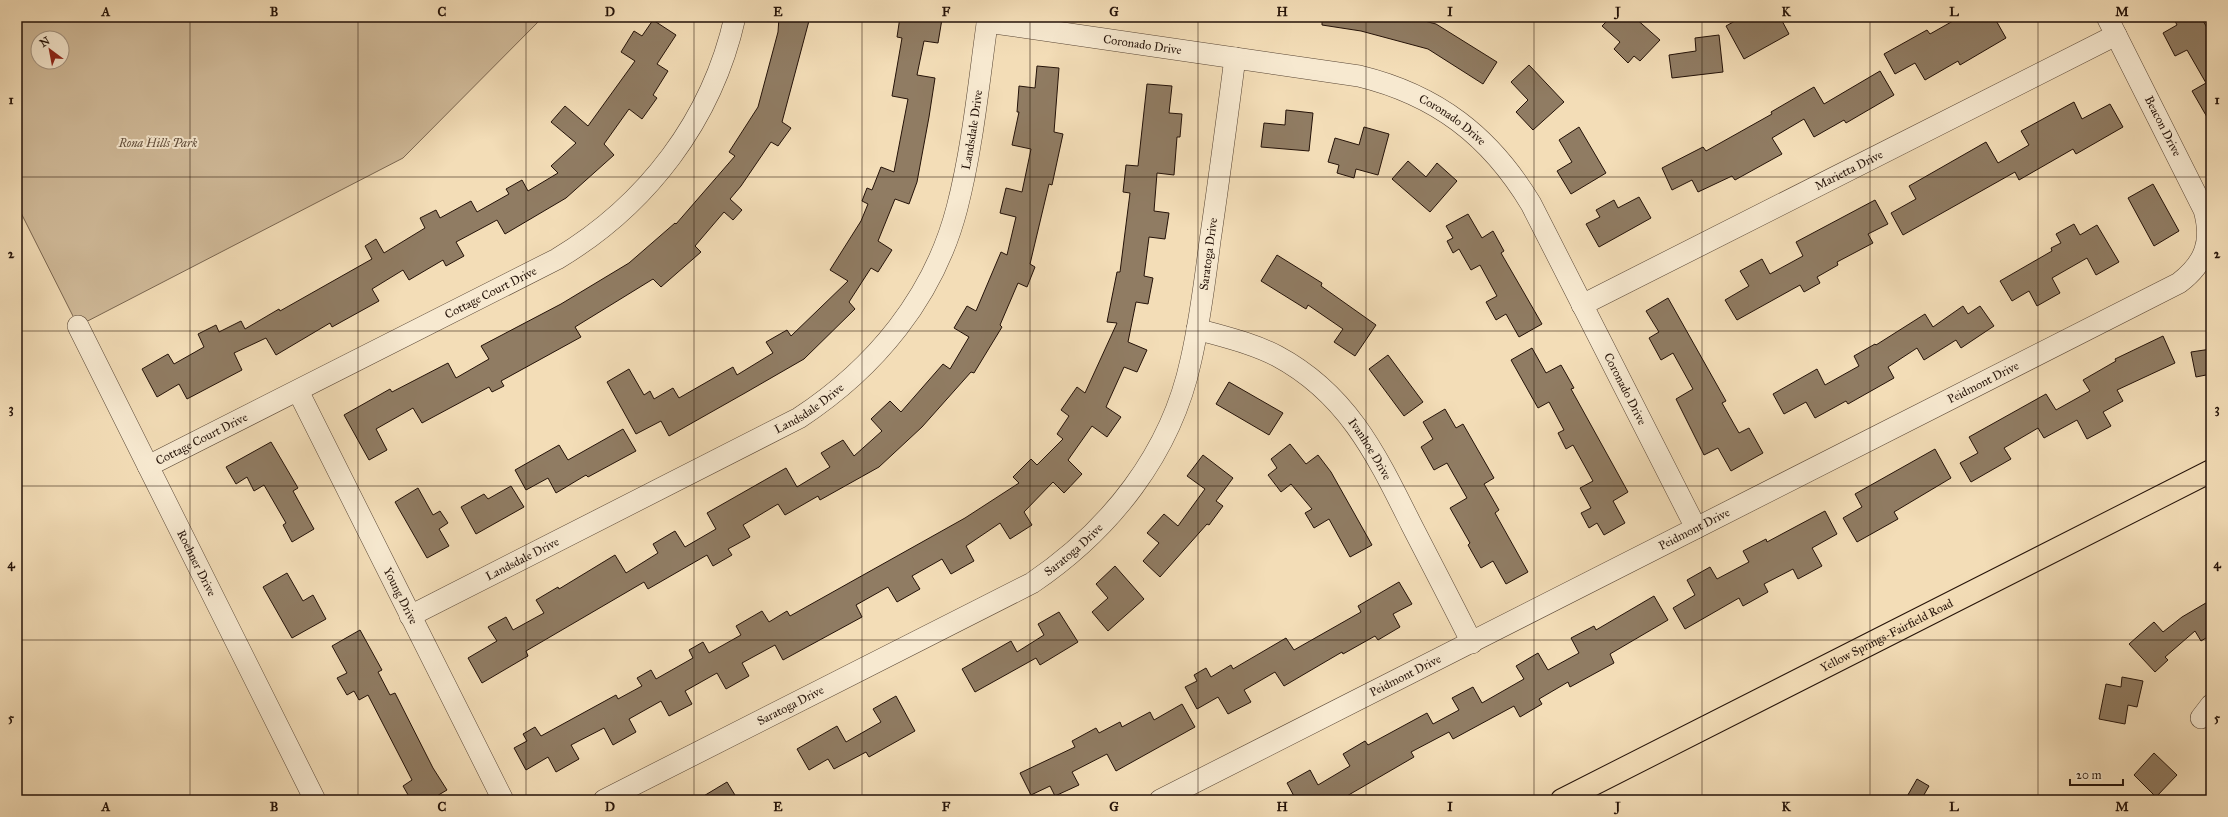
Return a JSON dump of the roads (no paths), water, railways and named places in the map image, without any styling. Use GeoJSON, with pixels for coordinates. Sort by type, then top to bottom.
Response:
{"type":"FeatureCollection","features":[{"type":"Feature","properties":{"kind":"main road","name":"Yellow Springs-Fairfield Road"},"geometry":{"type":"LineString","coordinates":[[1562,800],[2211,471]]}},
{"type":"Feature","properties":{"kind":"street","name":"Cottage Court Drive"},"geometry":{"type":"LineString","coordinates":[[148,466],[557,259],[600,231],[647,188],[671,158],[692,126],[708,97],[721,65],[735,17]]}},
{"type":"Feature","properties":{"kind":"street","name":"Coronado Drive"},"geometry":{"type":"LineString","coordinates":[[987,20],[1376,80],[1417,95],[1454,117],[1487,145],[1518,182],[1696,528]]}},
{"type":"Feature","properties":{"kind":"street","name":"Landsdale Drive"},"geometry":{"type":"LineString","coordinates":[[410,616],[799,418],[838,390],[870,361],[909,314],[928,282],[943,249],[957,208],[973,122],[987,20]]}},
{"type":"Feature","properties":{"kind":"street","name":"Beacon Drive"},"geometry":{"type":"LineString","coordinates":[[2112,26],[2204,210],[2208,224],[2208,238]]}},
{"type":"Feature","properties":{"kind":"street","name":"Marietta Drive"},"geometry":{"type":"LineString","coordinates":[[1582,305],[2112,26]]}},
{"type":"Feature","properties":{"kind":"street","name":"Saratoga Drive"},"geometry":{"type":"LineString","coordinates":[[604,800],[1032,583],[1076,550],[1112,515],[1152,459],[1169,426],[1181,397],[1191,361],[1197,329],[1235,58]]}},
{"type":"Feature","properties":{"kind":"street","name":"Peidmont Drive"},"geometry":{"type":"LineString","coordinates":[[1160,800],[2179,283],[2199,264],[2208,238]]}},
{"type":"Feature","properties":{"kind":"street","name":"Roehner Drive"},"geometry":{"type":"LineString","coordinates":[[78,326],[315,800]]}},
{"type":"Feature","properties":{"kind":"street","name":"Ivanhoe Drive"},"geometry":{"type":"LineString","coordinates":[[1197,329],[1254,345],[1277,356],[1313,380],[1344,410],[1375,452],[1472,643]]}},
{"type":"Feature","properties":{"kind":"street","name":"Young Drive"},"geometry":{"type":"LineString","coordinates":[[298,391],[503,800]]}},
{"type":"Feature","properties":{"kind":"park label","name":"Rona Hills Park"},"geometry":{"type":"Point","coordinates":[158,143]}}]}
